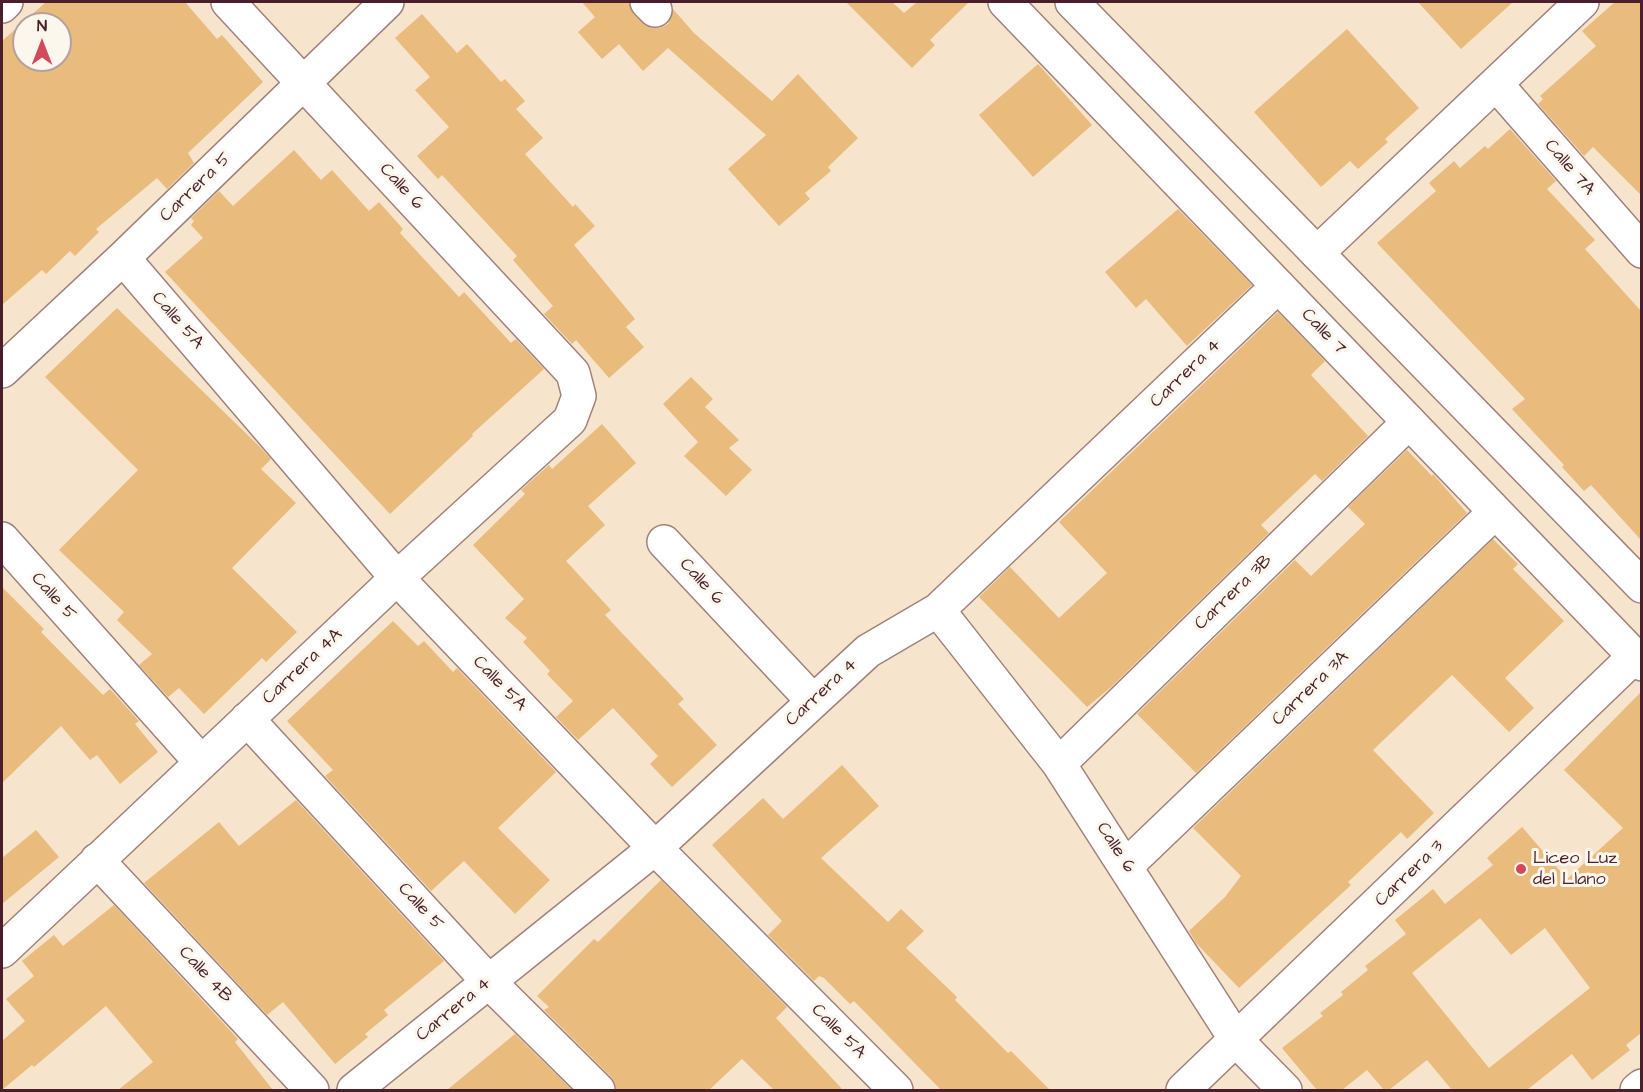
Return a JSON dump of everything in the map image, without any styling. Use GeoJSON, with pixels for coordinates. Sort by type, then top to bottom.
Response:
{"type":"FeatureCollection","features":[{"type":"Feature","properties":{"kind":"street"},"geometry":{"type":"LineString","coordinates":[[2,6],[6,2]]}},
{"type":"Feature","properties":{"kind":"street","name":"Calle 6"},"geometry":{"type":"LineString","coordinates":[[228,2],[573,373]]}},
{"type":"Feature","properties":{"kind":"street","name":"Carrera 5"},"geometry":{"type":"LineString","coordinates":[[2,371],[305,84],[387,2]]}},
{"type":"Feature","properties":{"kind":"street","name":"Calle 7"},"geometry":{"type":"LineString","coordinates":[[1005,2],[1638,660]]}},
{"type":"Feature","properties":{"kind":"street"},"geometry":{"type":"LineString","coordinates":[[1072,2],[1641,586]]}},
{"type":"Feature","properties":{"kind":"street"},"geometry":{"type":"LineString","coordinates":[[1317,253],[1582,2]]}},
{"type":"Feature","properties":{"kind":"street","name":"Calle 7A"},"geometry":{"type":"LineString","coordinates":[[1496,84],[1641,251]]}},
{"type":"Feature","properties":{"kind":"street","name":"Calle 5A"},"geometry":{"type":"LineString","coordinates":[[123,258],[397,578],[655,848],[896,1090]]}},
{"type":"Feature","properties":{"kind":"street","name":"Carrera 4"},"geometry":{"type":"LineString","coordinates":[[354,1090],[655,848],[868,651],[938,610],[1278,286]]}},
{"type":"Feature","properties":{"kind":"street","name":"Carrera 4A"},"geometry":{"type":"LineString","coordinates":[[8,932],[97,860],[397,578],[570,420],[579,396],[573,373]]}},
{"type":"Feature","properties":{"kind":"street","name":"Carrera 3B"},"geometry":{"type":"LineString","coordinates":[[1059,764],[1409,422]]}},
{"type":"Feature","properties":{"kind":"street","name":"Carrera 3A"},"geometry":{"type":"LineString","coordinates":[[1126,866],[1495,512]]}},
{"type":"Feature","properties":{"kind":"street","name":"Calle 5"},"geometry":{"type":"LineString","coordinates":[[2,539],[201,762]]}},
{"type":"Feature","properties":{"kind":"street","name":"Calle 6"},"geometry":{"type":"LineString","coordinates":[[664,542],[813,701]]}},
{"type":"Feature","properties":{"kind":"street","name":"Calle 6"},"geometry":{"type":"LineString","coordinates":[[938,610],[1059,764],[1237,1041],[1285,1090]]}},
{"type":"Feature","properties":{"kind":"street","name":"Carrera 3"},"geometry":{"type":"LineString","coordinates":[[1183,1090],[1638,660]]}},
{"type":"Feature","properties":{"kind":"street","name":"Calle 5"},"geometry":{"type":"LineString","coordinates":[[247,719],[489,982],[598,1090]]}},
{"type":"Feature","properties":{"kind":"street","name":"Calle 4B"},"geometry":{"type":"LineString","coordinates":[[97,860],[312,1090]]}},
{"type":"Feature","properties":{"kind":"street"},"geometry":{"type":"LineString","coordinates":[[1636,1090],[1641,1086]]}},
{"type":"Feature","properties":{"kind":"building"},"geometry":{"type":"Polygon","coordinates":[[[46,2],[185,2],[217,39],[222,35],[263,82],[188,153],[194,163],[167,189],[157,178],[96,229],[99,232],[75,256],[70,251],[46,274],[42,270],[2,305],[2,41],[12,32],[12,72],[72,72],[72,12],[35,12],[46,2]]]}},
{"type":"Feature","properties":{"kind":"building"},"geometry":{"type":"Polygon","coordinates":[[[582,2],[629,2],[634,15],[651,28],[660,28],[668,24],[673,9],[694,33],[772,101],[798,74],[858,138],[828,167],[831,171],[805,193],[810,199],[779,226],[728,169],[766,135],[668,48],[643,71],[619,44],[602,59],[578,32],[595,17],[582,2]]]}},
{"type":"Feature","properties":{"kind":"building"},"geometry":{"type":"Polygon","coordinates":[[[846,2],[892,2],[904,13],[917,2],[969,2],[930,40],[935,45],[912,68],[846,2]]]}},
{"type":"Feature","properties":{"kind":"building"},"geometry":{"type":"Polygon","coordinates":[[[1418,2],[1513,2],[1461,49],[1418,2]]]}},
{"type":"Feature","properties":{"kind":"building"},"geometry":{"type":"Polygon","coordinates":[[[1615,2],[1641,2],[1641,195],[1593,147],[1584,156],[1538,104],[1543,99],[1540,96],[1596,46],[1582,31],[1615,2]]]}},
{"type":"Feature","properties":{"kind":"building"},"geometry":{"type":"Polygon","coordinates":[[[422,14],[457,53],[467,44],[501,82],[505,79],[525,101],[516,109],[543,138],[525,154],[573,207],[575,204],[595,226],[574,245],[635,319],[626,327],[644,347],[609,378],[576,340],[572,344],[544,314],[553,306],[513,260],[517,256],[442,175],[438,179],[417,156],[449,127],[415,90],[430,77],[395,38],[422,14]]]}},
{"type":"Feature","properties":{"kind":"building"},"geometry":{"type":"Polygon","coordinates":[[[1347,29],[1419,108],[1385,139],[1388,142],[1358,169],[1350,161],[1321,187],[1254,112],[1347,29]]]}},
{"type":"Feature","properties":{"kind":"building"},"geometry":{"type":"Polygon","coordinates":[[[1038,64],[1092,125],[1033,177],[979,115],[1038,64]]]}},
{"type":"Feature","properties":{"kind":"building"},"geometry":{"type":"Polygon","coordinates":[[[1510,129],[1556,181],[1547,189],[1595,240],[1585,249],[1641,311],[1641,540],[1591,485],[1584,491],[1562,467],[1564,465],[1512,409],[1525,399],[1377,243],[1436,191],[1429,183],[1454,161],[1460,168],[1485,146],[1488,149],[1510,129]]]}},
{"type":"Feature","properties":{"kind":"building"},"geometry":{"type":"Polygon","coordinates":[[[294,150],[321,180],[332,170],[369,211],[379,202],[403,229],[400,233],[459,297],[464,292],[511,343],[516,339],[544,369],[472,434],[473,436],[390,514],[165,272],[203,238],[191,225],[194,221],[191,218],[219,191],[233,206],[294,150]]]}},
{"type":"Feature","properties":{"kind":"building"},"geometry":{"type":"Polygon","coordinates":[[[1178,209],[1252,285],[1187,346],[1146,299],[1136,308],[1105,272],[1178,209]]]}},
{"type":"Feature","properties":{"kind":"building"},"geometry":{"type":"Polygon","coordinates":[[[117,308],[260,447],[271,459],[261,469],[296,503],[232,568],[297,632],[266,662],[262,658],[204,714],[179,688],[168,697],[139,665],[152,654],[117,620],[124,612],[59,550],[138,470],[45,377],[117,308]]]}},
{"type":"Feature","properties":{"kind":"building"},"geometry":{"type":"Polygon","coordinates":[[[1278,312],[1325,361],[1311,375],[1368,436],[1322,481],[1315,474],[1261,525],[1269,533],[1110,688],[1087,707],[979,597],[1010,567],[1059,618],[1107,573],[1059,522],[1278,312]]]}},
{"type":"Feature","properties":{"kind":"building"},"geometry":{"type":"Polygon","coordinates":[[[691,377],[713,399],[705,407],[739,440],[729,448],[752,470],[726,496],[684,456],[698,442],[663,404],[691,377]]]}},
{"type":"Feature","properties":{"kind":"building"},"geometry":{"type":"Polygon","coordinates":[[[602,424],[636,463],[588,506],[605,525],[566,561],[611,610],[605,615],[684,699],[678,704],[717,745],[672,787],[650,764],[658,756],[613,708],[578,740],[556,717],[573,701],[547,674],[550,671],[523,642],[527,638],[505,618],[524,599],[473,545],[525,494],[521,490],[549,465],[552,469],[602,424]]]}},
{"type":"Feature","properties":{"kind":"building"},"geometry":{"type":"Polygon","coordinates":[[[1407,450],[1432,476],[1433,474],[1467,513],[1196,773],[1137,714],[1295,560],[1311,576],[1365,524],[1348,507],[1407,450]]]}},
{"type":"Feature","properties":{"kind":"building"},"geometry":{"type":"Polygon","coordinates":[[[1493,539],[1518,564],[1513,569],[1564,621],[1505,678],[1534,708],[1509,732],[1452,675],[1373,750],[1434,813],[1407,839],[1401,832],[1348,882],[1351,885],[1239,988],[1196,943],[1189,931],[1225,897],[1241,876],[1193,828],[1493,539]]]}},
{"type":"Feature","properties":{"kind":"building"},"geometry":{"type":"Polygon","coordinates":[[[2,587],[44,629],[41,632],[103,695],[110,689],[139,721],[135,724],[158,752],[120,784],[97,755],[90,760],[61,726],[2,783],[2,587]]]}},
{"type":"Feature","properties":{"kind":"building"},"geometry":{"type":"Polygon","coordinates":[[[393,621],[418,646],[424,641],[453,672],[457,668],[556,772],[498,828],[550,880],[515,914],[464,861],[431,891],[325,776],[333,770],[287,721],[393,621]]]}},
{"type":"Feature","properties":{"kind":"building"},"geometry":{"type":"Polygon","coordinates":[[[1641,692],[1641,1033],[1626,1045],[1630,1050],[1592,1080],[1572,1054],[1527,1090],[1452,1090],[1427,1060],[1389,1090],[1384,1090],[1367,1070],[1342,1090],[1317,1090],[1282,1048],[1323,1016],[1320,1013],[1343,995],[1341,992],[1368,970],[1365,966],[1406,934],[1395,920],[1433,889],[1445,904],[1493,865],[1487,858],[1522,827],[1567,879],[1623,828],[1564,770],[1641,692]],[[1480,918],[1412,973],[1489,1068],[1590,988],[1545,928],[1511,955],[1480,918]]]}},
{"type":"Feature","properties":{"kind":"building"},"geometry":{"type":"Polygon","coordinates":[[[842,765],[879,806],[821,858],[888,922],[901,909],[924,931],[906,948],[957,997],[955,1000],[1008,1053],[1011,1051],[1050,1090],[941,1090],[854,1001],[850,1004],[824,978],[819,976],[814,981],[768,935],[782,921],[712,845],[763,798],[783,819],[842,765]]]}},
{"type":"Feature","properties":{"kind":"building"},"geometry":{"type":"Polygon","coordinates":[[[296,800],[444,961],[384,1010],[388,1015],[365,1034],[368,1037],[335,1064],[283,1002],[267,1015],[144,883],[219,822],[239,846],[296,800]]]}},
{"type":"Feature","properties":{"kind":"building"},"geometry":{"type":"Polygon","coordinates":[[[36,830],[59,857],[2,904],[2,858],[36,830]]]}},
{"type":"Feature","properties":{"kind":"building"},"geometry":{"type":"Polygon","coordinates":[[[661,880],[787,1007],[776,1018],[843,1090],[774,1090],[742,1059],[709,1090],[616,1090],[611,1077],[544,1010],[549,1007],[537,996],[594,939],[598,942],[661,880]]]}},
{"type":"Feature","properties":{"kind":"building"},"geometry":{"type":"Polygon","coordinates":[[[114,905],[238,1039],[235,1042],[273,1090],[118,1090],[153,1062],[106,1006],[34,1067],[32,1065],[2,1090],[2,1041],[25,1021],[6,999],[34,976],[22,961],[54,935],[63,946],[114,905]]]}},
{"type":"Feature","properties":{"kind":"building"},"geometry":{"type":"Polygon","coordinates":[[[515,1034],[572,1090],[447,1090],[515,1034]]]}},
{"type":"Feature","properties":{"kind":"place","name":"Liceo Luz del Llano"},"geometry":{"type":"Point","coordinates":[1521,869]}}]}
